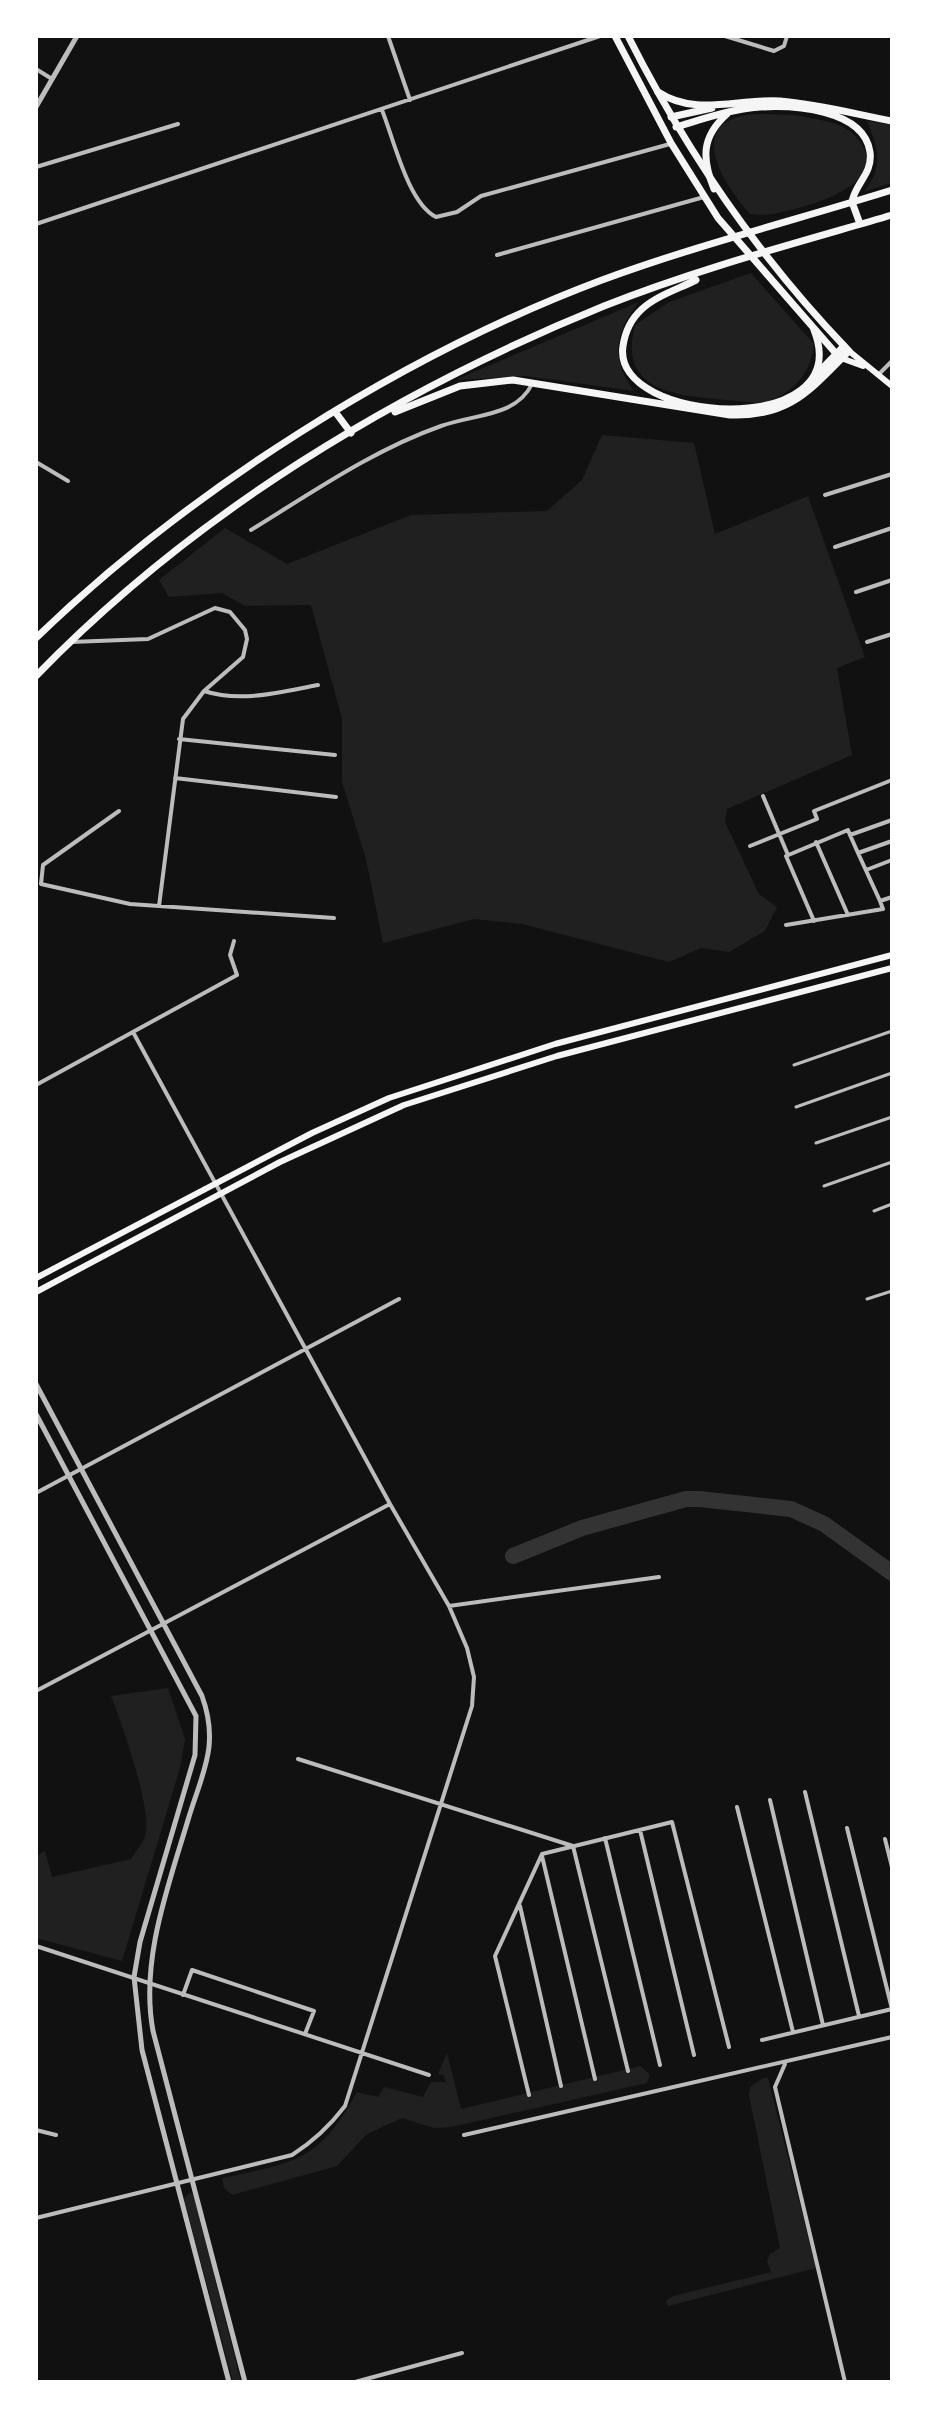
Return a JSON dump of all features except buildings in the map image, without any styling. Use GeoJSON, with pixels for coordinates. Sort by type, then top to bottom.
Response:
{"type":"FeatureCollection","features":[{"type":"Feature","properties":{"kind":"main road"},"geometry":{"type":"LineString","coordinates":[[615,36],[671,143],[718,218],[772,284],[838,356],[867,367]]}},
{"type":"Feature","properties":{"kind":"main road"},"geometry":{"type":"LineString","coordinates":[[628,36],[676,127],[728,208],[846,348],[892,386]]}},
{"type":"Feature","properties":{"kind":"main road"},"geometry":{"type":"LineString","coordinates":[[658,92],[670,100],[727,109],[760,107],[823,113],[854,125],[867,141],[871,157],[867,175],[852,202],[860,224]]}},
{"type":"Feature","properties":{"kind":"main road"},"geometry":{"type":"LineString","coordinates":[[659,120],[794,102],[892,121]]}},
{"type":"Feature","properties":{"kind":"main road"},"geometry":{"type":"LineString","coordinates":[[665,130],[727,109]]}},
{"type":"Feature","properties":{"kind":"main road"},"geometry":{"type":"LineString","coordinates":[[714,189],[703,152],[712,130],[727,109]]}},
{"type":"Feature","properties":{"kind":"main road"},"geometry":{"type":"LineString","coordinates":[[36,638],[79,597],[158,531],[275,449],[474,337],[601,281],[892,190]]}},
{"type":"Feature","properties":{"kind":"main road"},"geometry":{"type":"LineString","coordinates":[[36,676],[69,642],[182,545],[264,486],[363,425],[450,377],[607,305],[892,215]]}},
{"type":"Feature","properties":{"kind":"main road"},"geometry":{"type":"LineString","coordinates":[[719,269],[652,302],[634,318],[625,333],[622,352],[633,379],[651,393],[665,398],[744,409],[784,401],[838,356]]}},
{"type":"Feature","properties":{"kind":"main road"},"geometry":{"type":"LineString","coordinates":[[812,378],[820,345],[814,330]]}},
{"type":"Feature","properties":{"kind":"main road"},"geometry":{"type":"LineString","coordinates":[[363,425],[460,386],[495,380],[533,382],[703,412],[750,415],[778,410],[799,400],[846,348]]}},
{"type":"Feature","properties":{"kind":"main road"},"geometry":{"type":"LineString","coordinates":[[336,413],[351,433]]}},
{"type":"Feature","properties":{"kind":"main road"},"geometry":{"type":"LineString","coordinates":[[36,1278],[349,1114],[440,1080],[555,1044],[892,955]]}},
{"type":"Feature","properties":{"kind":"main road"},"geometry":{"type":"LineString","coordinates":[[36,1292],[360,1122],[448,1089],[557,1056],[892,968]]}},
{"type":"Feature","properties":{"kind":"street"},"geometry":{"type":"LineString","coordinates":[[36,107],[77,36]]}},
{"type":"Feature","properties":{"kind":"street"},"geometry":{"type":"LineString","coordinates":[[388,36],[410,100]]}},
{"type":"Feature","properties":{"kind":"street"},"geometry":{"type":"LineString","coordinates":[[36,224],[600,36]]}},
{"type":"Feature","properties":{"kind":"street"},"geometry":{"type":"LineString","coordinates":[[725,36],[774,51],[784,46],[787,36]]}},
{"type":"Feature","properties":{"kind":"street"},"geometry":{"type":"LineString","coordinates":[[36,69],[52,79]]}},
{"type":"Feature","properties":{"kind":"street"},"geometry":{"type":"LineString","coordinates":[[382,110],[415,196],[423,211],[436,217],[457,212],[481,196],[671,143]]}},
{"type":"Feature","properties":{"kind":"street"},"geometry":{"type":"LineString","coordinates":[[36,167],[178,124]]}},
{"type":"Feature","properties":{"kind":"street"},"geometry":{"type":"LineString","coordinates":[[497,255],[704,197]]}},
{"type":"Feature","properties":{"kind":"street"},"geometry":{"type":"LineString","coordinates":[[878,375],[892,361]]}},
{"type":"Feature","properties":{"kind":"street"},"geometry":{"type":"LineString","coordinates":[[251,530],[404,439],[459,419],[508,409],[525,400],[533,382]]}},
{"type":"Feature","properties":{"kind":"street"},"geometry":{"type":"LineString","coordinates":[[36,462],[68,481]]}},
{"type":"Feature","properties":{"kind":"street"},"geometry":{"type":"LineString","coordinates":[[825,495],[892,474]]}},
{"type":"Feature","properties":{"kind":"street"},"geometry":{"type":"LineString","coordinates":[[835,547],[892,528]]}},
{"type":"Feature","properties":{"kind":"street"},"geometry":{"type":"LineString","coordinates":[[856,592],[892,580]]}},
{"type":"Feature","properties":{"kind":"street"},"geometry":{"type":"LineString","coordinates":[[69,642],[134,642],[204,612],[224,609],[241,622],[247,648],[229,671],[204,691],[183,719],[159,906]]}},
{"type":"Feature","properties":{"kind":"street"},"geometry":{"type":"LineString","coordinates":[[867,642],[892,634]]}},
{"type":"Feature","properties":{"kind":"street"},"geometry":{"type":"LineString","coordinates":[[204,691],[223,697],[259,696],[318,685]]}},
{"type":"Feature","properties":{"kind":"street"},"geometry":{"type":"LineString","coordinates":[[179,739],[335,755]]}},
{"type":"Feature","properties":{"kind":"street"},"geometry":{"type":"LineString","coordinates":[[175,778],[336,797]]}},
{"type":"Feature","properties":{"kind":"street"},"geometry":{"type":"LineString","coordinates":[[750,846],[817,819],[814,811],[892,780]]}},
{"type":"Feature","properties":{"kind":"street"},"geometry":{"type":"LineString","coordinates":[[763,796],[814,921]]}},
{"type":"Feature","properties":{"kind":"street"},"geometry":{"type":"LineString","coordinates":[[119,811],[50,858],[43,865],[39,883],[102,900],[334,918]]}},
{"type":"Feature","properties":{"kind":"street"},"geometry":{"type":"LineString","coordinates":[[850,835],[892,820]]}},
{"type":"Feature","properties":{"kind":"street"},"geometry":{"type":"LineString","coordinates":[[786,925],[883,909],[848,830],[788,855]]}},
{"type":"Feature","properties":{"kind":"street"},"geometry":{"type":"LineString","coordinates":[[858,853],[892,841]]}},
{"type":"Feature","properties":{"kind":"street"},"geometry":{"type":"LineString","coordinates":[[816,842],[848,915]]}},
{"type":"Feature","properties":{"kind":"street"},"geometry":{"type":"LineString","coordinates":[[866,870],[892,860]]}},
{"type":"Feature","properties":{"kind":"street"},"geometry":{"type":"LineString","coordinates":[[880,901],[892,897]]}},
{"type":"Feature","properties":{"kind":"street"},"geometry":{"type":"LineString","coordinates":[[36,1085],[237,975],[230,955],[234,941]]}},
{"type":"Feature","properties":{"kind":"street"},"geometry":{"type":"LineString","coordinates":[[794,1065],[892,1031]]}},
{"type":"Feature","properties":{"kind":"street"},"geometry":{"type":"LineString","coordinates":[[36,2218],[292,2155],[318,2139],[345,2106],[444,1804],[472,1706],[474,1677],[467,1648],[449,1606],[390,1504],[133,1032]]}},
{"type":"Feature","properties":{"kind":"street"},"geometry":{"type":"LineString","coordinates":[[796,1107],[892,1073]]}},
{"type":"Feature","properties":{"kind":"street"},"geometry":{"type":"LineString","coordinates":[[816,1143],[892,1117]]}},
{"type":"Feature","properties":{"kind":"street"},"geometry":{"type":"LineString","coordinates":[[824,1186],[892,1162]]}},
{"type":"Feature","properties":{"kind":"street"},"geometry":{"type":"LineString","coordinates":[[874,1211],[892,1204]]}},
{"type":"Feature","properties":{"kind":"street"},"geometry":{"type":"LineString","coordinates":[[867,1299],[892,1291]]}},
{"type":"Feature","properties":{"kind":"street"},"geometry":{"type":"LineString","coordinates":[[36,1493],[399,1299]]}},
{"type":"Feature","properties":{"kind":"street"},"geometry":{"type":"LineString","coordinates":[[36,1384],[202,1696],[211,1740],[165,1905],[148,1983],[153,2031],[245,2382]]}},
{"type":"Feature","properties":{"kind":"street"},"geometry":{"type":"LineString","coordinates":[[36,1414],[196,1716],[198,1742],[140,1942],[134,1977],[142,2050],[229,2382]]}},
{"type":"Feature","properties":{"kind":"street"},"geometry":{"type":"LineString","coordinates":[[36,1691],[153,1632],[390,1504]]}},
{"type":"Feature","properties":{"kind":"street"},"geometry":{"type":"LineString","coordinates":[[449,1606],[659,1577]]}},
{"type":"Feature","properties":{"kind":"street"},"geometry":{"type":"LineString","coordinates":[[298,1759],[573,1846]]}},
{"type":"Feature","properties":{"kind":"street"},"geometry":{"type":"LineString","coordinates":[[805,1792],[859,2016]]}},
{"type":"Feature","properties":{"kind":"street"},"geometry":{"type":"LineString","coordinates":[[770,1800],[823,2025]]}},
{"type":"Feature","properties":{"kind":"street"},"geometry":{"type":"LineString","coordinates":[[737,1807],[793,2032]]}},
{"type":"Feature","properties":{"kind":"street"},"geometry":{"type":"LineString","coordinates":[[542,1854],[672,1822],[729,2047]]}},
{"type":"Feature","properties":{"kind":"street"},"geometry":{"type":"LineString","coordinates":[[762,2040],[892,2009],[847,1828]]}},
{"type":"Feature","properties":{"kind":"street"},"geometry":{"type":"LineString","coordinates":[[640,1830],[694,2055]]}},
{"type":"Feature","properties":{"kind":"street"},"geometry":{"type":"LineString","coordinates":[[605,1838],[660,2065]]}},
{"type":"Feature","properties":{"kind":"street"},"geometry":{"type":"LineString","coordinates":[[885,1839],[892,1867]]}},
{"type":"Feature","properties":{"kind":"street"},"geometry":{"type":"LineString","coordinates":[[573,1846],[628,2071]]}},
{"type":"Feature","properties":{"kind":"street"},"geometry":{"type":"LineString","coordinates":[[529,2095],[495,1956],[542,1854]]}},
{"type":"Feature","properties":{"kind":"street"},"geometry":{"type":"LineString","coordinates":[[542,1854],[595,2079]]}},
{"type":"Feature","properties":{"kind":"street"},"geometry":{"type":"LineString","coordinates":[[519,1903],[561,2086]]}},
{"type":"Feature","properties":{"kind":"street"},"geometry":{"type":"LineString","coordinates":[[36,1946],[429,2075]]}},
{"type":"Feature","properties":{"kind":"street"},"geometry":{"type":"LineString","coordinates":[[183,1995],[192,1970],[314,2011],[305,2034]]}},
{"type":"Feature","properties":{"kind":"street"},"geometry":{"type":"LineString","coordinates":[[464,2135],[892,2037]]}},
{"type":"Feature","properties":{"kind":"street"},"geometry":{"type":"LineString","coordinates":[[787,2062],[779,2071],[775,2087],[845,2382]]}},
{"type":"Feature","properties":{"kind":"street"},"geometry":{"type":"LineString","coordinates":[[36,2130],[56,2135]]}},
{"type":"Feature","properties":{"kind":"street"},"geometry":{"type":"LineString","coordinates":[[355,2382],[462,2353]]}},
{"type":"Feature","properties":{"kind":"shaded area"},"geometry":{"type":"Polygon","coordinates":[[[755,114],[795,115],[831,123],[853,134],[864,149],[866,161],[863,172],[846,189],[821,201],[775,214],[750,214],[718,166],[714,152],[720,128],[732,119],[755,114]]]}},
{"type":"Feature","properties":{"kind":"shaded area"},"geometry":{"type":"Polygon","coordinates":[[[867,121],[892,125],[892,183],[865,191],[877,165],[874,140],[867,121]]]}},
{"type":"Feature","properties":{"kind":"shaded area"},"geometry":{"type":"Polygon","coordinates":[[[751,273],[814,344],[808,366],[796,384],[778,397],[755,403],[667,391],[650,382],[637,369],[632,351],[635,325],[669,302],[751,273]]]}},
{"type":"Feature","properties":{"kind":"shaded area"},"geometry":{"type":"Polygon","coordinates":[[[639,302],[625,324],[618,346],[621,368],[634,391],[526,376],[455,380],[639,302]]]}},
{"type":"Feature","properties":{"kind":"shaded area"},"geometry":{"type":"Polygon","coordinates":[[[602,435],[694,443],[715,534],[808,496],[865,657],[837,668],[852,755],[727,809],[725,822],[759,894],[777,907],[765,931],[729,952],[701,948],[669,962],[522,924],[474,919],[383,943],[366,859],[342,782],[342,719],[311,605],[245,606],[222,593],[169,597],[159,580],[225,528],[287,564],[411,515],[547,511],[582,480],[602,435]]]}},
{"type":"Feature","properties":{"kind":"shaded area"},"geometry":{"type":"Polygon","coordinates":[[[168,1688],[185,1739],[180,1768],[122,1961],[36,1938],[36,1856],[45,1851],[52,1877],[131,1859],[142,1842],[146,1832],[144,1802],[111,1696],[168,1688]]]}},
{"type":"Feature","properties":{"kind":"shaded area"},"geometry":{"type":"Polygon","coordinates":[[[447,2053],[461,2109],[641,2066],[650,2075],[647,2083],[451,2127],[434,2128],[402,2118],[367,2134],[337,2166],[232,2195],[224,2188],[222,2178],[287,2162],[317,2146],[330,2133],[357,2092],[378,2097],[384,2087],[423,2097],[431,2082],[446,2082],[444,2075],[438,2074],[447,2053]]]}},
{"type":"Feature","properties":{"kind":"shaded area"},"geometry":{"type":"Polygon","coordinates":[[[768,2078],[816,2268],[668,2306],[666,2301],[673,2296],[771,2272],[767,2261],[770,2254],[780,2248],[749,2095],[750,2087],[768,2078]]]}},
{"type":"Feature","properties":{"kind":"shaded area"},"geometry":{"type":"Polygon","coordinates":[[[190,2192],[194,2196],[241,2382],[233,2382],[184,2199],[190,2192]]]}},
{"type":"Feature","properties":{"kind":"waterway"},"geometry":{"type":"LineString","coordinates":[[513,1556],[582,1528],[686,1499],[699,1499],[791,1509],[824,1524],[892,1573]]}}]}
